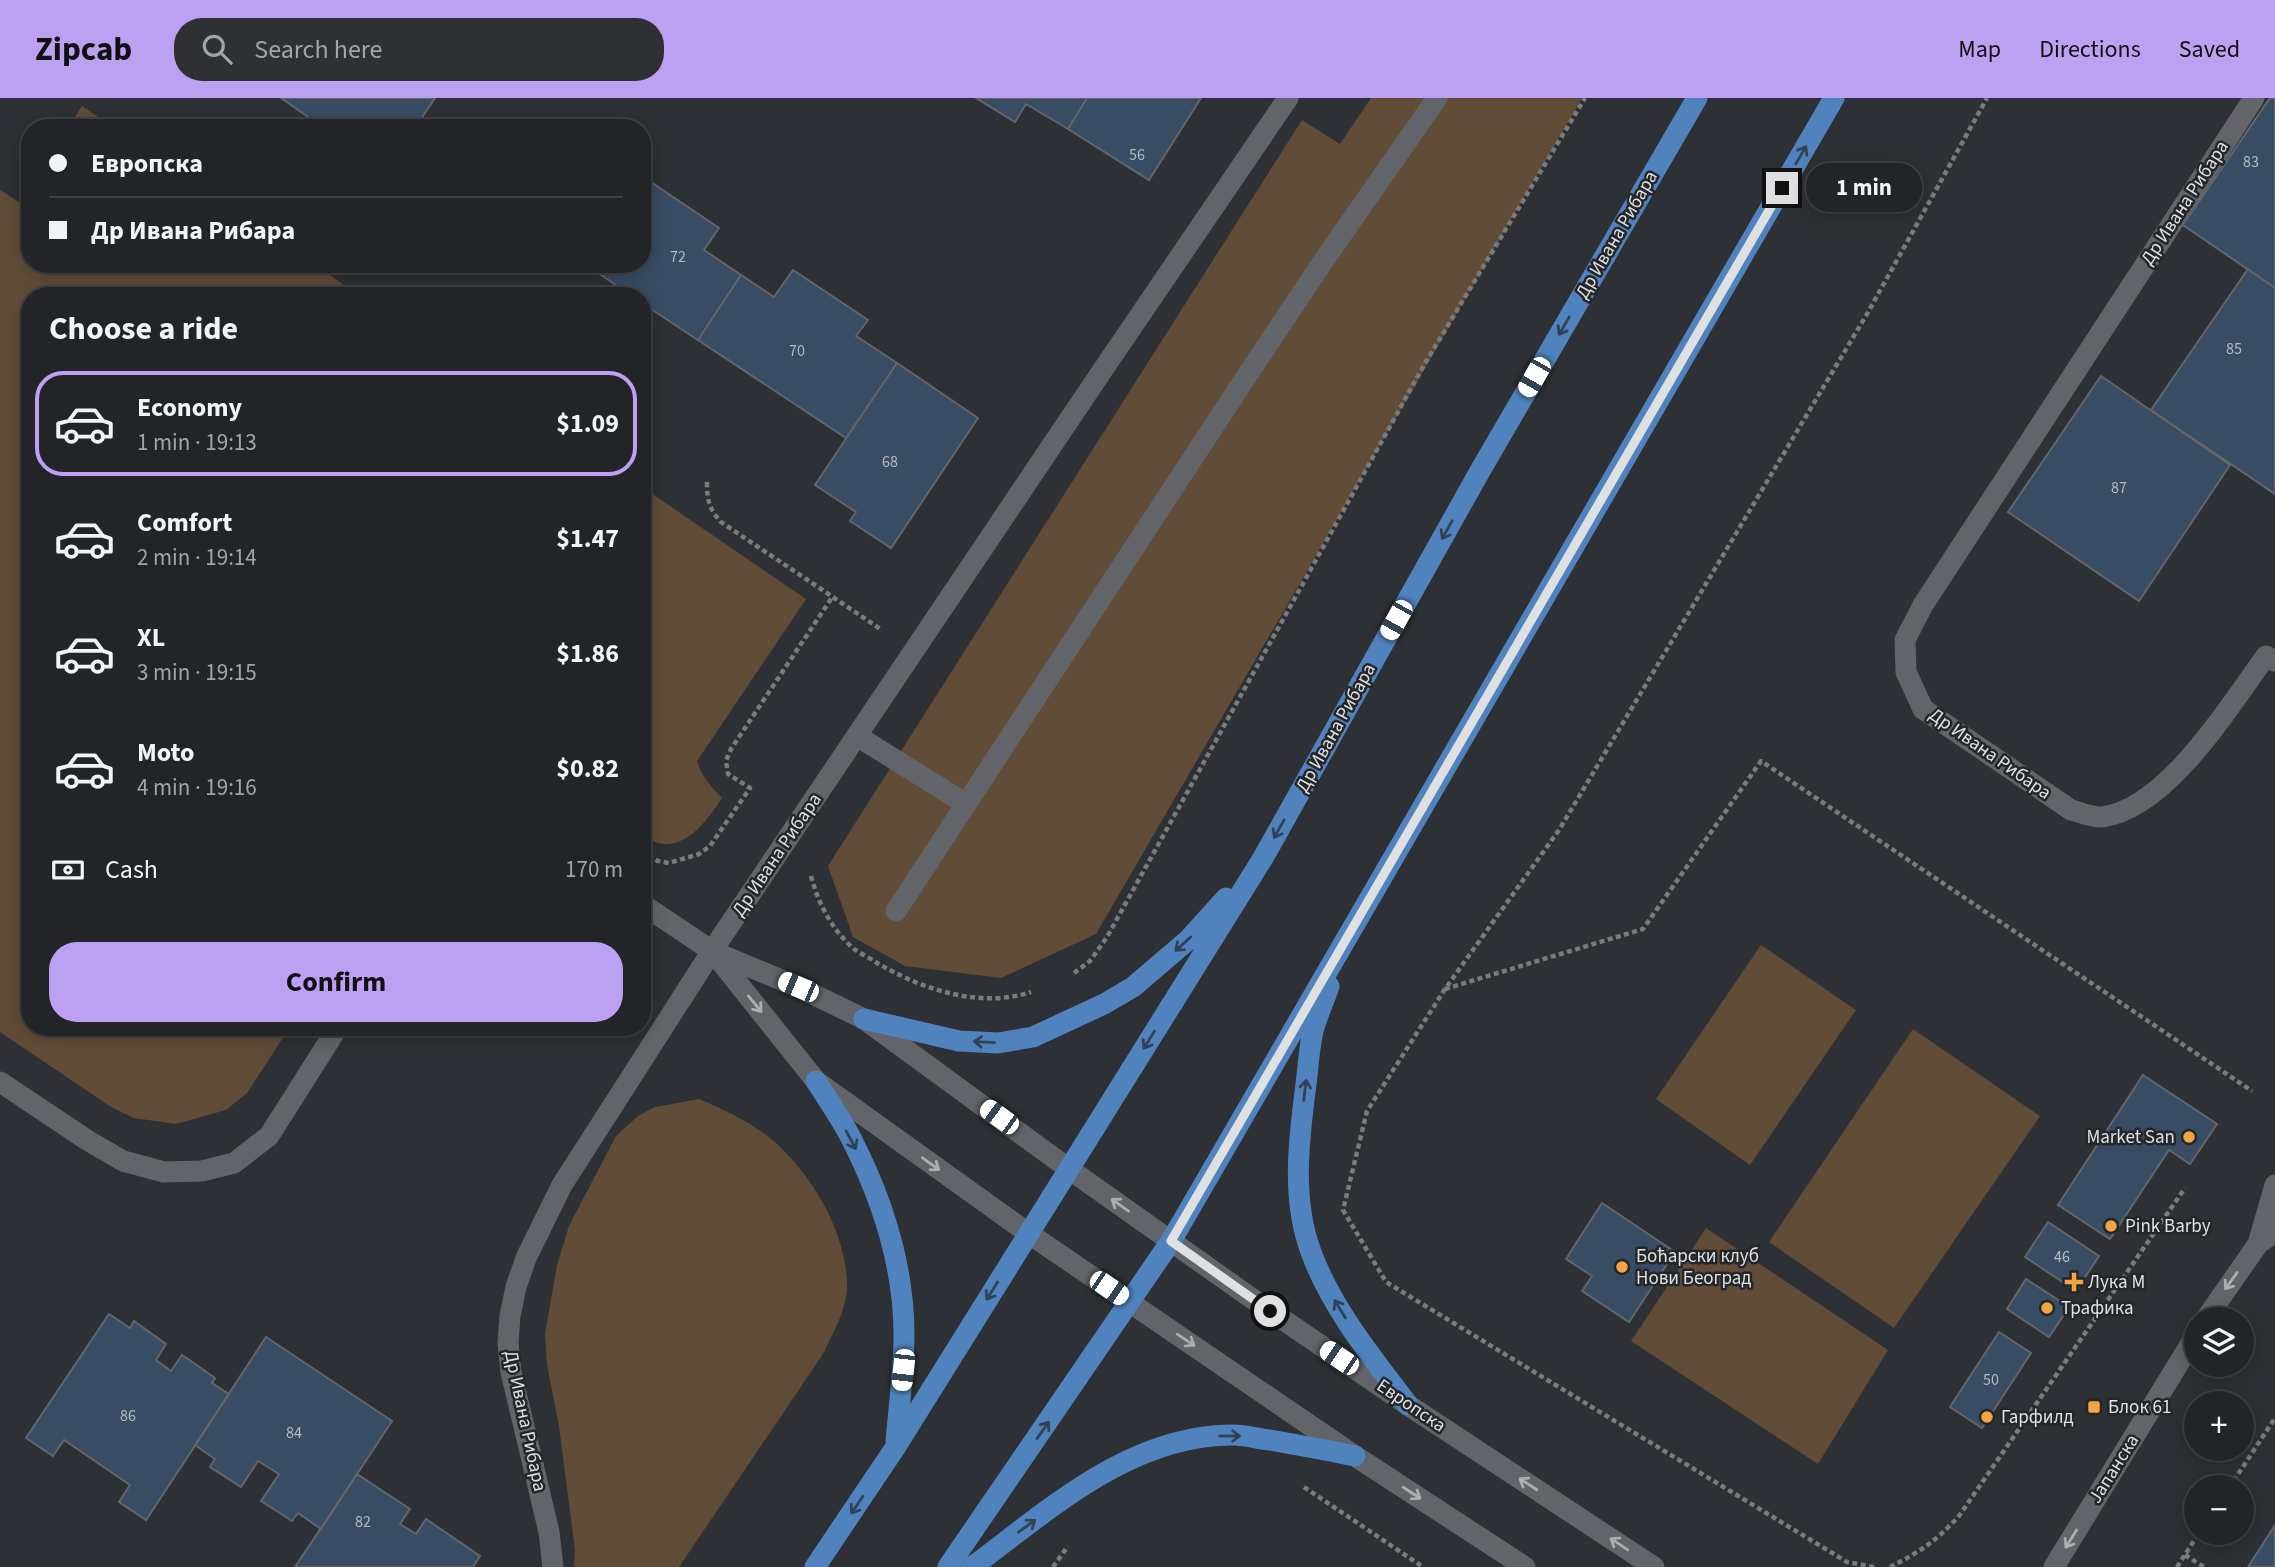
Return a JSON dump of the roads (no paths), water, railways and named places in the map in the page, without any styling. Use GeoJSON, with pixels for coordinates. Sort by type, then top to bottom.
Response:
{"type":"FeatureCollection","features":[{"type":"Feature","properties":{"kind":"main road","name":"Др Ивана Рибара"},"geometry":{"type":"LineString","coordinates":[[815,1567],[895,1448],[1263,858],[1480,471],[1697,98]]}},
{"type":"Feature","properties":{"kind":"main road"},"geometry":{"type":"LineString","coordinates":[[948,1567],[1171,1241],[1834,98]]}},
{"type":"Feature","properties":{"kind":"main road"},"geometry":{"type":"LineString","coordinates":[[864,1019],[959,1041],[998,1043],[1043,1033],[1133,987],[1188,940],[1263,858]]}},
{"type":"Feature","properties":{"kind":"main road"},"geometry":{"type":"LineString","coordinates":[[1348,934],[1312,1034],[1298,1157],[1302,1222],[1324,1282],[1356,1336],[1408,1405]]}},
{"type":"Feature","properties":{"kind":"main road"},"geometry":{"type":"LineString","coordinates":[[816,1081],[852,1139],[881,1204],[899,1275],[903,1314],[903,1358],[895,1448]]}},
{"type":"Feature","properties":{"kind":"main road"},"geometry":{"type":"LineString","coordinates":[[972,1567],[1085,1484],[1132,1458],[1182,1441],[1207,1436],[1236,1435],[1354,1456]]}},
{"type":"Feature","properties":{"kind":"street","name":"Др Ивана Рибара"},"geometry":{"type":"LineString","coordinates":[[553,1567],[549,1532],[511,1372],[508,1343],[516,1287],[526,1258],[562,1185],[712,951],[1288,98]]}},
{"type":"Feature","properties":{"kind":"street"},"geometry":{"type":"LineString","coordinates":[[896,911],[1310,282],[1437,98]]}},
{"type":"Feature","properties":{"kind":"street","name":"Др Ивана Рибара"},"geometry":{"type":"LineString","coordinates":[[2254,98],[1923,604],[1905,640],[1906,672],[1923,709],[2071,810],[2099,818],[2127,811],[2154,794],[2188,760],[2266,656],[2275,661]]}},
{"type":"Feature","properties":{"kind":"street"},"geometry":{"type":"LineString","coordinates":[[857,736],[966,804]]}},
{"type":"Feature","properties":{"kind":"street"},"geometry":{"type":"LineString","coordinates":[[651,910],[712,951],[798,987],[864,1019],[1171,1241]]}},
{"type":"Feature","properties":{"kind":"street"},"geometry":{"type":"LineString","coordinates":[[712,951],[816,1081],[1028,1234],[1354,1456],[1525,1567]]}},
{"type":"Feature","properties":{"kind":"street"},"geometry":{"type":"LineString","coordinates":[[0,1082],[123,1161],[164,1172],[202,1171],[234,1163],[269,1136],[332,1036]]}},
{"type":"Feature","properties":{"kind":"street"},"geometry":{"type":"LineString","coordinates":[[2213,1307],[2267,1238],[2275,1185]]}},
{"type":"Feature","properties":{"kind":"street","name":"Европска"},"geometry":{"type":"LineString","coordinates":[[1171,1241],[1408,1405],[1654,1567]]}},
{"type":"Feature","properties":{"kind":"street","name":"Јапанска"},"geometry":{"type":"LineString","coordinates":[[2054,1567],[2184,1355]]}},
{"type":"Feature","properties":{"kind":"place","name":"Market San"},"geometry":{"type":"Point","coordinates":[2189,1137]}},
{"type":"Feature","properties":{"kind":"place","name":"Pink Barby"},"geometry":{"type":"Point","coordinates":[2111,1226]}},
{"type":"Feature","properties":{"kind":"place","name":"Боћарски клуб Нови Београд"},"geometry":{"type":"Point","coordinates":[1622,1267]}},
{"type":"Feature","properties":{"kind":"place","name":"Лука М"},"geometry":{"type":"Point","coordinates":[2074,1282]}},
{"type":"Feature","properties":{"kind":"place","name":"Трафика"},"geometry":{"type":"Point","coordinates":[2047,1308]}},
{"type":"Feature","properties":{"kind":"place","name":"Блок 61"},"geometry":{"type":"Point","coordinates":[2094,1407]}},
{"type":"Feature","properties":{"kind":"place","name":"Гарфилд"},"geometry":{"type":"Point","coordinates":[1987,1417]}}]}
